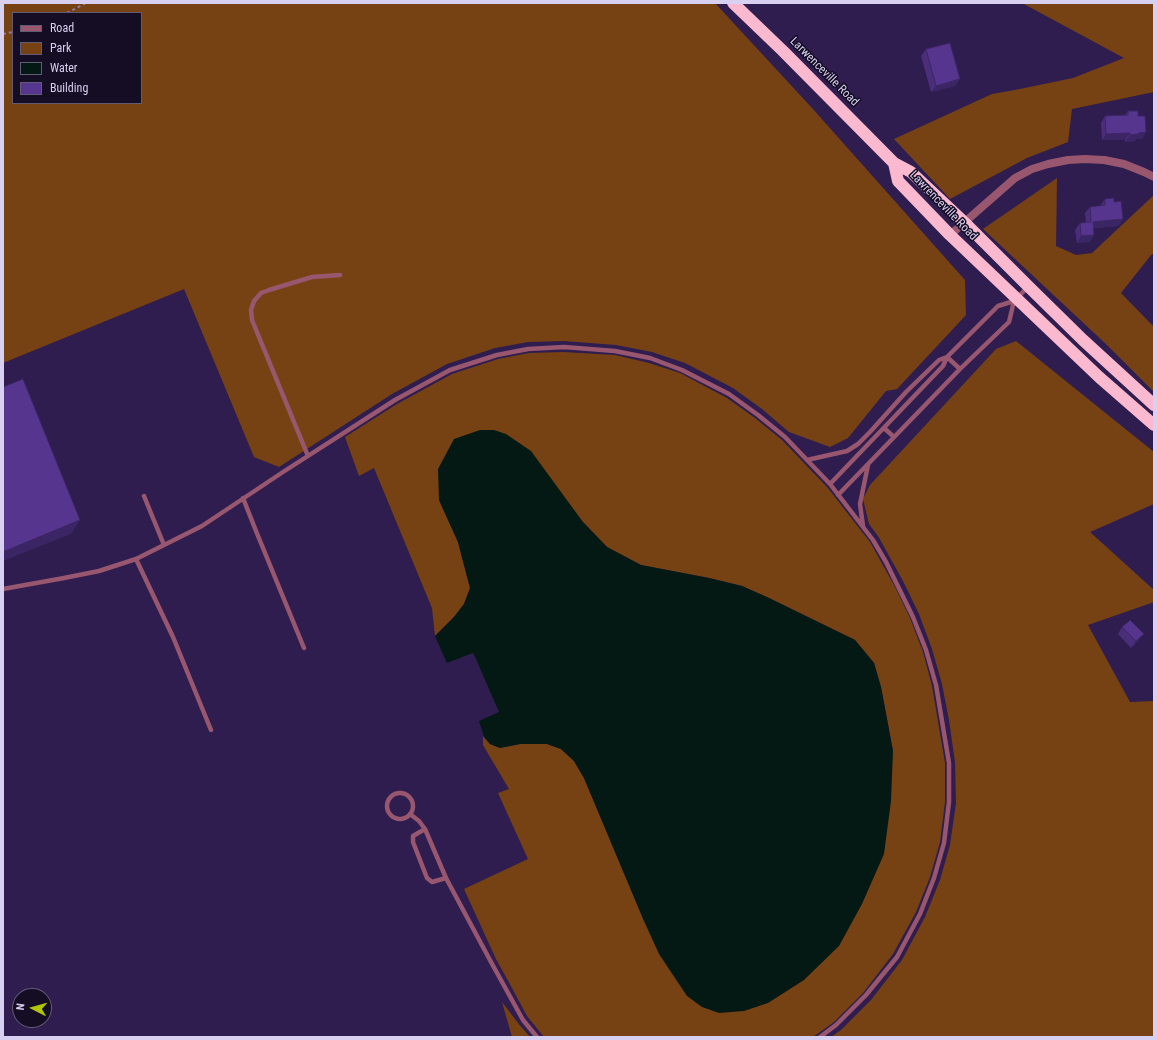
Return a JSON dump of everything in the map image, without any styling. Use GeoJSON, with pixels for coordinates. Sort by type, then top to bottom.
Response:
{"type":"FeatureCollection","features":[{"type":"Feature","properties":{"kind":"highway","name":"Larwenceville Road"},"geometry":{"type":"LineString","coordinates":[[733,3],[894,163]]}},
{"type":"Feature","properties":{"kind":"highway","name":"Lawrenceville Road"},"geometry":{"type":"LineString","coordinates":[[894,163],[911,172],[964,222],[1083,340],[1154,405]]}},
{"type":"Feature","properties":{"kind":"highway","name":"Lawrenceville Road"},"geometry":{"type":"LineString","coordinates":[[894,163],[898,181],[1015,300],[1098,377],[1154,424]]}},
{"type":"Feature","properties":{"kind":"street"},"geometry":{"type":"LineString","coordinates":[[950,234],[1014,178],[1032,169],[1048,164],[1068,160],[1104,160],[1124,164],[1154,177]]}},
{"type":"Feature","properties":{"kind":"lane"},"geometry":{"type":"LineString","coordinates":[[308,456],[252,320],[251,310],[254,301],[261,293],[312,277],[340,276]]}},
{"type":"Feature","properties":{"kind":"lane"},"geometry":{"type":"LineString","coordinates":[[838,495],[960,368],[1009,322],[1015,300],[1028,286]]}},
{"type":"Feature","properties":{"kind":"lane"},"geometry":{"type":"LineString","coordinates":[[830,484],[943,366],[948,357],[998,306],[1015,300]]}},
{"type":"Feature","properties":{"kind":"lane"},"geometry":{"type":"LineString","coordinates":[[3,589],[64,578],[136,559],[202,526],[395,400],[450,370],[497,355],[528,349],[564,347],[615,351],[650,358],[682,370],[729,394],[785,437],[830,484],[873,540],[914,616],[926,650],[936,685],[949,763],[949,802],[944,843],[934,878],[920,914],[897,956],[866,996],[836,1025],[820,1037]]}},
{"type":"Feature","properties":{"kind":"lane"},"geometry":{"type":"LineString","coordinates":[[948,357],[960,368]]}},
{"type":"Feature","properties":{"kind":"lane"},"geometry":{"type":"LineString","coordinates":[[807,460],[847,451],[858,444],[919,378],[939,360],[948,357]]}},
{"type":"Feature","properties":{"kind":"lane"},"geometry":{"type":"LineString","coordinates":[[884,428],[894,437]]}},
{"type":"Feature","properties":{"kind":"lane"},"geometry":{"type":"LineString","coordinates":[[864,528],[860,504],[868,465]]}},
{"type":"Feature","properties":{"kind":"lane"},"geometry":{"type":"LineString","coordinates":[[144,496],[164,545]]}},
{"type":"Feature","properties":{"kind":"lane"},"geometry":{"type":"LineString","coordinates":[[244,498],[304,648]]}},
{"type":"Feature","properties":{"kind":"lane"},"geometry":{"type":"LineString","coordinates":[[136,559],[173,637],[211,730]]}},
{"type":"Feature","properties":{"kind":"lane"},"geometry":{"type":"LineString","coordinates":[[401,792],[409,796],[412,800],[413,806],[410,814],[402,819],[397,819],[391,816],[386,806],[390,796],[394,793],[401,792]]}},
{"type":"Feature","properties":{"kind":"lane"},"geometry":{"type":"LineString","coordinates":[[410,814],[419,821],[425,829],[446,878],[523,1020],[537,1037]]}},
{"type":"Feature","properties":{"kind":"lane"},"geometry":{"type":"LineString","coordinates":[[425,829],[413,836],[413,842],[427,878],[432,882],[446,878]]}},
{"type":"Feature","properties":{"kind":"path"},"geometry":{"type":"LineString","coordinates":[[69,12],[86,3]]}},
{"type":"Feature","properties":{"kind":"green space"},"geometry":{"type":"Polygon","coordinates":[[[3,3],[715,3],[812,108],[965,280],[966,315],[897,389],[886,391],[848,438],[830,447],[789,432],[762,409],[733,388],[685,363],[652,352],[616,345],[564,341],[528,342],[495,348],[447,364],[392,394],[279,467],[254,457],[184,289],[3,363],[3,3]]]}},
{"type":"Feature","properties":{"kind":"green space"},"geometry":{"type":"Polygon","coordinates":[[[1022,3],[1154,3],[1154,92],[1072,109],[1068,142],[1027,158],[950,199],[894,139],[992,94],[1073,78],[1124,58],[1022,3]]]}},
{"type":"Feature","properties":{"kind":"green space"},"geometry":{"type":"Polygon","coordinates":[[[1057,178],[1056,246],[1076,255],[1092,253],[1154,195],[1154,253],[1121,293],[1154,327],[1154,392],[1107,345],[983,229],[1057,178]]]}},
{"type":"Feature","properties":{"kind":"green space"},"geometry":{"type":"Polygon","coordinates":[[[1016,341],[1154,452],[1154,504],[1090,532],[1154,590],[1154,602],[1088,625],[1130,702],[1154,701],[1154,1037],[831,1037],[841,1030],[871,1000],[902,960],[925,917],[940,880],[950,845],[956,803],[955,762],[949,720],[942,684],[932,649],[919,614],[903,581],[878,536],[869,524],[863,499],[870,485],[996,349],[1016,341]]]}},
{"type":"Feature","properties":{"kind":"green space"},"geometry":{"type":"Polygon","coordinates":[[[563,352],[615,355],[649,363],[680,373],[727,398],[782,440],[827,487],[870,542],[894,585],[910,618],[923,652],[932,686],[945,763],[945,802],[940,842],[930,877],[916,912],[893,954],[863,993],[834,1022],[813,1037],[544,1037],[527,1016],[496,959],[464,889],[528,859],[498,793],[509,789],[483,745],[483,736],[490,744],[500,748],[520,744],[547,744],[561,749],[574,761],[584,778],[644,921],[893,751],[881,687],[874,663],[855,640],[742,586],[641,565],[607,547],[583,522],[439,500],[458,542],[470,588],[464,604],[454,617],[435,636],[432,608],[374,468],[359,476],[345,437],[397,404],[452,374],[498,359],[529,353],[563,352]]]}},
{"type":"Feature","properties":{"kind":"green space"},"geometry":{"type":"Polygon","coordinates":[[[502,1002],[518,1023],[530,1037],[512,1037],[502,1002]]]}},
{"type":"Feature","properties":{"kind":"water"},"geometry":{"type":"Polygon","coordinates":[[[480,430],[494,430],[506,434],[531,451],[583,522],[607,547],[641,565],[742,586],[855,640],[874,663],[881,687],[893,751],[891,801],[884,854],[862,904],[839,946],[804,980],[768,1003],[744,1011],[719,1013],[702,1007],[687,996],[659,954],[584,778],[574,761],[561,749],[547,744],[520,744],[500,748],[490,744],[484,737],[479,721],[499,712],[476,659],[473,653],[447,663],[435,636],[454,617],[464,604],[470,588],[458,542],[439,500],[438,469],[454,439],[480,430]]]}},
{"type":"Feature","properties":{"kind":"building"},"geometry":{"type":"Polygon","coordinates":[[[950,43],[960,79],[936,86],[926,49],[950,43]]]}},
{"type":"Feature","properties":{"kind":"building"},"geometry":{"type":"Polygon","coordinates":[[[1128,111],[1138,111],[1138,116],[1145,116],[1146,132],[1130,135],[1130,133],[1106,134],[1105,116],[1128,115],[1128,111]]]}},
{"type":"Feature","properties":{"kind":"building"},"geometry":{"type":"Polygon","coordinates":[[[1114,198],[1114,202],[1121,201],[1123,219],[1093,222],[1094,235],[1081,236],[1080,223],[1091,222],[1090,207],[1105,205],[1105,199],[1114,198]]]}},
{"type":"Feature","properties":{"kind":"building"},"geometry":{"type":"Polygon","coordinates":[[[23,379],[80,520],[3,552],[3,387],[23,379]]]}},
{"type":"Feature","properties":{"kind":"building"},"geometry":{"type":"Polygon","coordinates":[[[1130,620],[1144,634],[1136,641],[1122,627],[1130,620]]]}}]}
